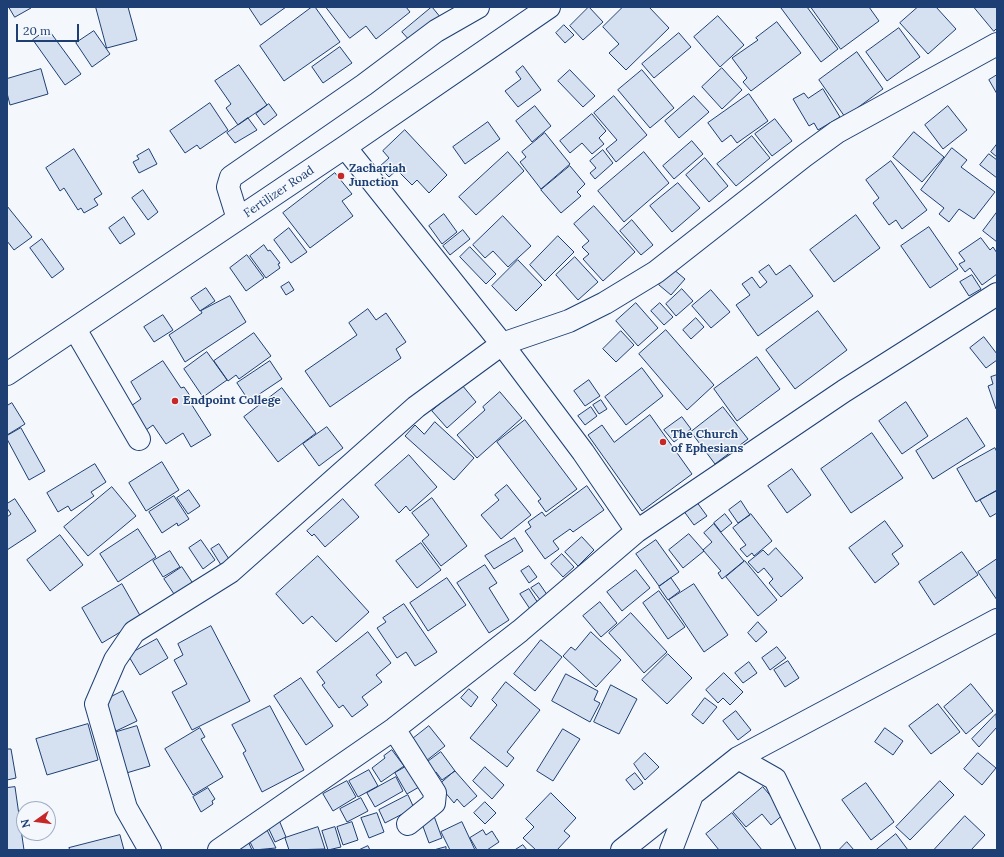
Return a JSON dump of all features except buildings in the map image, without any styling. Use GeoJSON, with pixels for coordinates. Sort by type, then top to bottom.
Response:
{"type":"FeatureCollection","features":[{"type":"Feature","properties":{"kind":"street"},"geometry":{"type":"LineString","coordinates":[[238,219],[228,187],[231,177],[364,84],[436,31],[478,7]]}},
{"type":"Feature","properties":{"kind":"street","name":"Fertilizer Road"},"geometry":{"type":"LineString","coordinates":[[7,374],[345,147],[549,7]]}},
{"type":"Feature","properties":{"kind":"street"},"geometry":{"type":"LineString","coordinates":[[150,850],[126,808],[96,704],[115,660],[134,632],[230,572],[416,407],[502,344],[569,320],[605,303],[656,272],[804,156],[838,132],[997,44]]}},
{"type":"Feature","properties":{"kind":"street"},"geometry":{"type":"LineString","coordinates":[[345,147],[502,344],[583,452],[637,531]]}},
{"type":"Feature","properties":{"kind":"street"},"geometry":{"type":"LineString","coordinates":[[219,850],[394,729],[520,631],[637,531],[844,392],[997,294]]}},
{"type":"Feature","properties":{"kind":"street"},"geometry":{"type":"LineString","coordinates":[[75,329],[140,439]]}},
{"type":"Feature","properties":{"kind":"street"},"geometry":{"type":"LineString","coordinates":[[622,850],[738,758],[997,620]]}},
{"type":"Feature","properties":{"kind":"street"},"geometry":{"type":"LineString","coordinates":[[394,729],[435,793],[434,803],[408,824]]}},
{"type":"Feature","properties":{"kind":"street"},"geometry":{"type":"LineString","coordinates":[[738,758],[775,779],[809,850]]}},
{"type":"Feature","properties":{"kind":"street"},"geometry":{"type":"LineString","coordinates":[[672,850],[692,796]]}},
{"type":"Feature","properties":{"kind":"place","name":"Zachariah Junction"},"geometry":{"type":"Point","coordinates":[341,176]}},
{"type":"Feature","properties":{"kind":"place","name":"Endpoint College"},"geometry":{"type":"Point","coordinates":[175,401]}},
{"type":"Feature","properties":{"kind":"place","name":"The Church of Ephesians"},"geometry":{"type":"Point","coordinates":[663,442]}}]}
